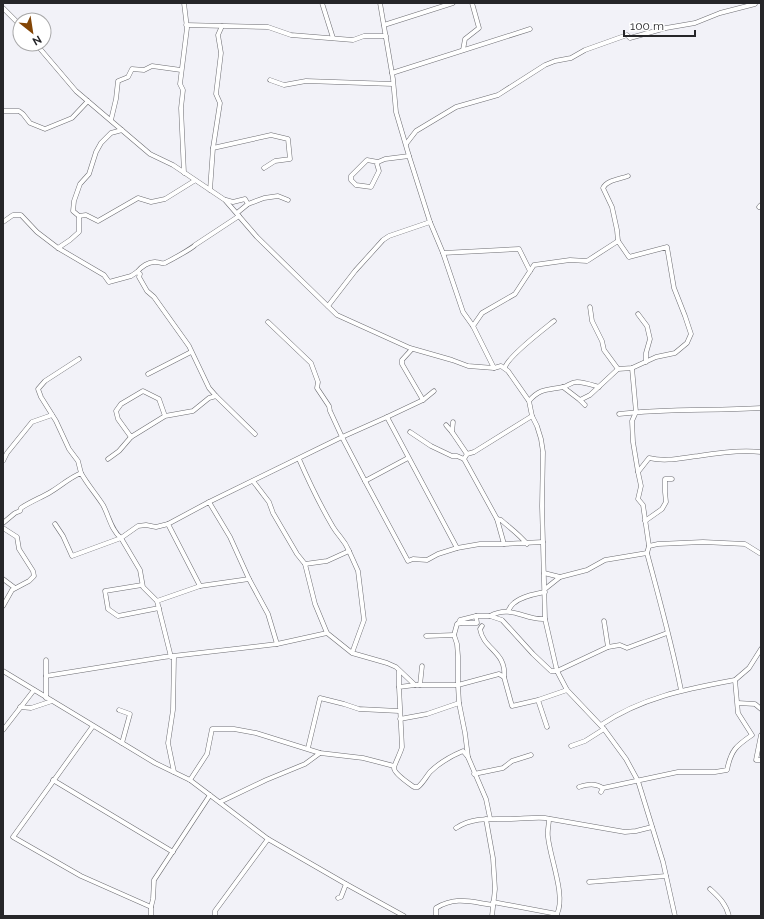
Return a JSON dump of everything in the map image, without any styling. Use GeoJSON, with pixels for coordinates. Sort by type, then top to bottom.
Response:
{"type":"FeatureCollection","features":[{"type":"Feature","properties":{"kind":"street"},"geometry":{"type":"LineString","coordinates":[[184,3],[186,25],[180,84],[183,90],[181,108],[184,173]]}},
{"type":"Feature","properties":{"kind":"street"},"geometry":{"type":"LineString","coordinates":[[322,3],[333,38]]}},
{"type":"Feature","properties":{"kind":"street"},"geometry":{"type":"LineString","coordinates":[[380,3],[392,73],[396,112],[406,144],[408,156],[463,312],[473,326],[494,368]]}},
{"type":"Feature","properties":{"kind":"street"},"geometry":{"type":"LineString","coordinates":[[384,25],[453,3]]}},
{"type":"Feature","properties":{"kind":"street"},"geometry":{"type":"LineString","coordinates":[[463,50],[466,39],[479,28],[472,3]]}},
{"type":"Feature","properties":{"kind":"street"},"geometry":{"type":"LineString","coordinates":[[406,144],[416,131],[456,107],[498,96],[532,72],[555,61],[571,58],[585,50],[627,35],[630,38],[666,28],[695,23],[720,13],[755,4]]}},
{"type":"Feature","properties":{"kind":"street"},"geometry":{"type":"LineString","coordinates":[[3,8],[12,17]]}},
{"type":"Feature","properties":{"kind":"street"},"geometry":{"type":"LineString","coordinates":[[186,25],[268,27],[290,35],[354,40],[364,36],[386,36]]}},
{"type":"Feature","properties":{"kind":"street"},"geometry":{"type":"LineString","coordinates":[[210,190],[213,148],[220,102],[216,94],[221,53],[218,35],[222,26]]}},
{"type":"Feature","properties":{"kind":"street"},"geometry":{"type":"LineString","coordinates":[[392,73],[530,29]]}},
{"type":"Feature","properties":{"kind":"street"},"geometry":{"type":"LineString","coordinates":[[43,52],[76,90],[150,154],[173,165],[225,200],[257,237],[338,315],[412,349],[468,366],[494,368],[501,366],[508,370],[529,401],[532,416],[537,426],[542,452],[545,619],[557,671],[567,690],[601,725],[626,759],[638,782],[666,876],[675,916]]}},
{"type":"Feature","properties":{"kind":"street"},"geometry":{"type":"LineString","coordinates":[[111,120],[116,99],[118,81],[128,77],[132,69],[144,70],[152,66],[181,70]]}},
{"type":"Feature","properties":{"kind":"street"},"geometry":{"type":"LineString","coordinates":[[270,80],[284,85],[306,81],[393,84]]}},
{"type":"Feature","properties":{"kind":"street"},"geometry":{"type":"LineString","coordinates":[[3,111],[19,111],[30,124],[45,129],[72,118],[88,101]]}},
{"type":"Feature","properties":{"kind":"street"},"geometry":{"type":"LineString","coordinates":[[122,130],[111,133],[101,143],[96,152],[89,174],[80,184],[74,201],[73,211],[79,216],[86,215],[98,221],[138,198],[151,202],[165,199],[194,180]]}},
{"type":"Feature","properties":{"kind":"street"},"geometry":{"type":"LineString","coordinates":[[213,148],[271,134],[288,139],[290,159],[275,161],[264,168]]}},
{"type":"Feature","properties":{"kind":"street"},"geometry":{"type":"LineString","coordinates":[[378,162],[377,164],[379,171],[371,187],[356,185],[351,180],[351,176],[367,160],[378,162],[385,159],[408,156]]}},
{"type":"Feature","properties":{"kind":"street"},"geometry":{"type":"LineString","coordinates":[[580,400],[590,395],[618,369],[632,368],[656,357],[675,353],[687,343],[691,334],[674,288],[667,247],[629,257],[618,241],[612,207],[603,188],[605,184],[609,182],[628,176]]}},
{"type":"Feature","properties":{"kind":"street"},"geometry":{"type":"LineString","coordinates":[[3,222],[13,215],[22,215],[37,232],[58,248],[104,275],[109,282],[132,276],[141,268],[152,262],[165,263],[184,251],[192,248],[238,215],[248,204],[264,198],[278,196],[288,200]]}},
{"type":"Feature","properties":{"kind":"street"},"geometry":{"type":"LineString","coordinates":[[225,200],[233,202],[245,199],[248,204]]}},
{"type":"Feature","properties":{"kind":"street"},"geometry":{"type":"LineString","coordinates":[[58,248],[79,232],[79,216]]}},
{"type":"Feature","properties":{"kind":"street"},"geometry":{"type":"LineString","coordinates":[[328,306],[383,240],[389,236],[430,222]]}},
{"type":"Feature","properties":{"kind":"street"},"geometry":{"type":"LineString","coordinates":[[473,326],[482,313],[515,294],[534,265],[570,260],[587,261],[618,241]]}},
{"type":"Feature","properties":{"kind":"street"},"geometry":{"type":"LineString","coordinates":[[443,253],[518,249],[530,271]]}},
{"type":"Feature","properties":{"kind":"street"},"geometry":{"type":"LineString","coordinates":[[137,272],[140,274],[139,277],[147,291],[154,297],[192,352],[209,388],[255,434]]}},
{"type":"Feature","properties":{"kind":"street"},"geometry":{"type":"LineString","coordinates":[[590,307],[592,321],[602,341],[604,350],[618,369]]}},
{"type":"Feature","properties":{"kind":"street"},"geometry":{"type":"LineString","coordinates":[[638,314],[647,326],[650,339],[646,353],[646,362]]}},
{"type":"Feature","properties":{"kind":"street"},"geometry":{"type":"LineString","coordinates":[[505,368],[505,364],[513,355],[534,341],[554,321]]}},
{"type":"Feature","properties":{"kind":"street"},"geometry":{"type":"LineString","coordinates":[[268,322],[311,363],[318,382],[317,388],[329,406],[342,437],[408,561],[427,560],[438,554],[457,548],[480,544],[527,544],[543,542]]}},
{"type":"Feature","properties":{"kind":"street"},"geometry":{"type":"LineString","coordinates":[[412,349],[402,360],[402,364],[423,400]]}},
{"type":"Feature","properties":{"kind":"street"},"geometry":{"type":"LineString","coordinates":[[148,374],[192,352]]}},
{"type":"Feature","properties":{"kind":"street"},"geometry":{"type":"LineString","coordinates":[[79,359],[45,381],[38,390],[69,449],[78,461],[81,472],[86,481],[103,506],[117,534],[121,538],[140,570],[142,585],[157,601],[173,657],[173,710],[168,743],[174,772]]}},
{"type":"Feature","properties":{"kind":"street"},"geometry":{"type":"LineString","coordinates":[[632,368],[636,412],[632,421],[633,442],[641,486],[638,499],[643,505],[648,553],[667,633],[675,659],[681,690]]}},
{"type":"Feature","properties":{"kind":"street"},"geometry":{"type":"LineString","coordinates":[[529,401],[535,394],[576,382],[599,386]]}},
{"type":"Feature","properties":{"kind":"street"},"geometry":{"type":"LineString","coordinates":[[563,387],[585,405]]}},
{"type":"Feature","properties":{"kind":"street"},"geometry":{"type":"LineString","coordinates":[[131,437],[118,419],[116,411],[121,404],[143,391],[158,399],[165,416]]}},
{"type":"Feature","properties":{"kind":"street"},"geometry":{"type":"LineString","coordinates":[[55,524],[63,536],[72,556],[121,538],[138,526],[146,524],[156,527],[168,524],[209,502],[342,437],[423,400],[434,391]]}},
{"type":"Feature","properties":{"kind":"street"},"geometry":{"type":"LineString","coordinates":[[108,459],[131,437],[165,416],[192,411],[209,398],[216,396]]}},
{"type":"Feature","properties":{"kind":"street"},"geometry":{"type":"LineString","coordinates":[[619,414],[636,412],[761,408]]}},
{"type":"Feature","properties":{"kind":"street"},"geometry":{"type":"LineString","coordinates":[[3,462],[7,453],[32,422],[52,415]]}},
{"type":"Feature","properties":{"kind":"street"},"geometry":{"type":"LineString","coordinates":[[464,459],[467,454],[474,452],[499,435],[532,416]]}},
{"type":"Feature","properties":{"kind":"street"},"geometry":{"type":"LineString","coordinates":[[387,417],[457,548]]}},
{"type":"Feature","properties":{"kind":"street"},"geometry":{"type":"LineString","coordinates":[[452,432],[453,422]]}},
{"type":"Feature","properties":{"kind":"street"},"geometry":{"type":"LineString","coordinates":[[446,425],[467,454]]}},
{"type":"Feature","properties":{"kind":"street"},"geometry":{"type":"LineString","coordinates":[[410,432],[442,451],[464,459],[498,519],[504,544]]}},
{"type":"Feature","properties":{"kind":"street"},"geometry":{"type":"LineString","coordinates":[[638,472],[649,458],[658,460],[674,460],[715,454],[761,452]]}},
{"type":"Feature","properties":{"kind":"street"},"geometry":{"type":"LineString","coordinates":[[365,481],[408,458]]}},
{"type":"Feature","properties":{"kind":"street"},"geometry":{"type":"LineString","coordinates":[[299,459],[313,491],[334,529],[345,542],[358,571],[364,620],[352,653]]}},
{"type":"Feature","properties":{"kind":"street"},"geometry":{"type":"LineString","coordinates":[[3,522],[20,511],[21,508],[48,494],[65,481],[81,472]]}},
{"type":"Feature","properties":{"kind":"street"},"geometry":{"type":"LineString","coordinates":[[644,521],[662,509],[666,502],[665,479],[672,479]]}},
{"type":"Feature","properties":{"kind":"street"},"geometry":{"type":"LineString","coordinates":[[253,481],[270,502],[272,513],[297,554],[305,564],[315,604],[327,633],[352,653],[396,667],[415,685]]}},
{"type":"Feature","properties":{"kind":"street"},"geometry":{"type":"LineString","coordinates":[[209,502],[230,537],[268,614],[277,644]]}},
{"type":"Feature","properties":{"kind":"street"},"geometry":{"type":"LineString","coordinates":[[498,519],[520,535],[527,544]]}},
{"type":"Feature","properties":{"kind":"street"},"geometry":{"type":"LineString","coordinates":[[168,524],[200,586]]}},
{"type":"Feature","properties":{"kind":"street"},"geometry":{"type":"LineString","coordinates":[[3,528],[18,537],[19,549],[33,571],[34,576],[29,581],[12,590],[3,606]]}},
{"type":"Feature","properties":{"kind":"street"},"geometry":{"type":"LineString","coordinates":[[648,546],[658,544],[704,542],[745,544],[761,554]]}},
{"type":"Feature","properties":{"kind":"street"},"geometry":{"type":"LineString","coordinates":[[305,564],[327,561],[349,551]]}},
{"type":"Feature","properties":{"kind":"street"},"geometry":{"type":"LineString","coordinates":[[508,611],[514,602],[545,590],[560,577],[587,570],[605,560],[648,553]]}},
{"type":"Feature","properties":{"kind":"street"},"geometry":{"type":"LineString","coordinates":[[544,573],[560,577]]}},
{"type":"Feature","properties":{"kind":"street"},"geometry":{"type":"LineString","coordinates":[[157,601],[200,586],[249,578]]}},
{"type":"Feature","properties":{"kind":"street"},"geometry":{"type":"LineString","coordinates":[[3,579],[15,588]]}},
{"type":"Feature","properties":{"kind":"street"},"geometry":{"type":"LineString","coordinates":[[142,585],[105,591],[108,609],[118,616],[159,608]]}},
{"type":"Feature","properties":{"kind":"street"},"geometry":{"type":"LineString","coordinates":[[490,616],[496,613],[508,611],[539,619],[545,619]]}},
{"type":"Feature","properties":{"kind":"street"},"geometry":{"type":"LineString","coordinates":[[492,916],[495,889],[486,799],[468,757],[466,733],[459,702],[457,644],[454,636],[457,624],[477,623],[476,616],[490,616],[502,620],[551,671],[557,671],[608,648],[620,645],[627,648],[667,633]]}},
{"type":"Feature","properties":{"kind":"street"},"geometry":{"type":"LineString","coordinates":[[604,621],[608,648]]}},
{"type":"Feature","properties":{"kind":"street"},"geometry":{"type":"LineString","coordinates":[[482,626],[480,629],[483,638],[499,656],[504,670],[504,677],[512,706],[538,700],[567,690]]}},
{"type":"Feature","properties":{"kind":"street"},"geometry":{"type":"LineString","coordinates":[[46,676],[173,657],[277,644],[327,633]]}},
{"type":"Feature","properties":{"kind":"street"},"geometry":{"type":"LineString","coordinates":[[426,636],[454,636]]}},
{"type":"Feature","properties":{"kind":"street"},"geometry":{"type":"LineString","coordinates":[[601,725],[630,708],[681,690],[735,680],[749,668],[761,650]]}},
{"type":"Feature","properties":{"kind":"street"},"geometry":{"type":"LineString","coordinates":[[46,660],[46,698]]}},
{"type":"Feature","properties":{"kind":"street"},"geometry":{"type":"LineString","coordinates":[[420,685],[422,666]]}},
{"type":"Feature","properties":{"kind":"street"},"geometry":{"type":"LineString","coordinates":[[3,671],[154,763],[190,780],[268,839],[404,916]]}},
{"type":"Feature","properties":{"kind":"street"},"geometry":{"type":"LineString","coordinates":[[399,671],[399,711],[402,747],[394,766],[395,771],[414,787],[418,787],[430,772],[453,755],[463,751],[468,757]]}},
{"type":"Feature","properties":{"kind":"street"},"geometry":{"type":"LineString","coordinates":[[399,687],[415,685],[458,685],[499,674],[504,677]]}},
{"type":"Feature","properties":{"kind":"street"},"geometry":{"type":"LineString","coordinates":[[579,787],[588,784],[597,785],[602,790],[678,772],[715,772],[728,770],[730,759],[737,746],[752,735],[738,713],[735,680]]}},
{"type":"Feature","properties":{"kind":"street"},"geometry":{"type":"LineString","coordinates":[[3,730],[34,690]]}},
{"type":"Feature","properties":{"kind":"street"},"geometry":{"type":"LineString","coordinates":[[308,748],[320,698],[359,709],[399,711]]}},
{"type":"Feature","properties":{"kind":"street"},"geometry":{"type":"LineString","coordinates":[[538,700],[547,727]]}},
{"type":"Feature","properties":{"kind":"street"},"geometry":{"type":"LineString","coordinates":[[20,707],[31,708],[52,701]]}},
{"type":"Feature","properties":{"kind":"street"},"geometry":{"type":"LineString","coordinates":[[400,719],[427,714],[459,702]]}},
{"type":"Feature","properties":{"kind":"street"},"geometry":{"type":"LineString","coordinates":[[738,704],[755,704],[761,709]]}},
{"type":"Feature","properties":{"kind":"street"},"geometry":{"type":"LineString","coordinates":[[120,710],[130,714],[122,743]]}},
{"type":"Feature","properties":{"kind":"street"},"geometry":{"type":"LineString","coordinates":[[93,726],[13,837],[81,876],[150,907]]}},
{"type":"Feature","properties":{"kind":"street"},"geometry":{"type":"LineString","coordinates":[[190,780],[207,754],[212,729],[234,729],[256,733],[320,753],[363,758],[394,766]]}},
{"type":"Feature","properties":{"kind":"street"},"geometry":{"type":"LineString","coordinates":[[571,746],[585,741],[604,729]]}},
{"type":"Feature","properties":{"kind":"street"},"geometry":{"type":"LineString","coordinates":[[761,735],[756,760],[761,760]]}},
{"type":"Feature","properties":{"kind":"street"},"geometry":{"type":"LineString","coordinates":[[220,802],[266,780],[305,764],[320,753]]}},
{"type":"Feature","properties":{"kind":"street"},"geometry":{"type":"LineString","coordinates":[[474,774],[503,768],[512,761],[531,755]]}},
{"type":"Feature","properties":{"kind":"street"},"geometry":{"type":"LineString","coordinates":[[53,780],[173,852]]}},
{"type":"Feature","properties":{"kind":"street"},"geometry":{"type":"LineString","coordinates":[[151,916],[150,907],[153,898],[154,880],[210,795]]}},
{"type":"Feature","properties":{"kind":"street"},"geometry":{"type":"LineString","coordinates":[[456,828],[466,822],[488,818],[511,819],[534,817],[625,832],[652,827]]}},
{"type":"Feature","properties":{"kind":"street"},"geometry":{"type":"LineString","coordinates":[[436,916],[436,908],[455,900],[493,903],[556,915],[559,910],[559,889],[547,836],[549,819]]}},
{"type":"Feature","properties":{"kind":"street"},"geometry":{"type":"LineString","coordinates":[[215,916],[215,911],[268,839]]}},
{"type":"Feature","properties":{"kind":"street"},"geometry":{"type":"LineString","coordinates":[[589,882],[666,876]]}},
{"type":"Feature","properties":{"kind":"street"},"geometry":{"type":"LineString","coordinates":[[338,898],[341,897],[346,884]]}},
{"type":"Feature","properties":{"kind":"street"},"geometry":{"type":"LineString","coordinates":[[710,889],[724,902],[728,909],[729,916]]}}]}
